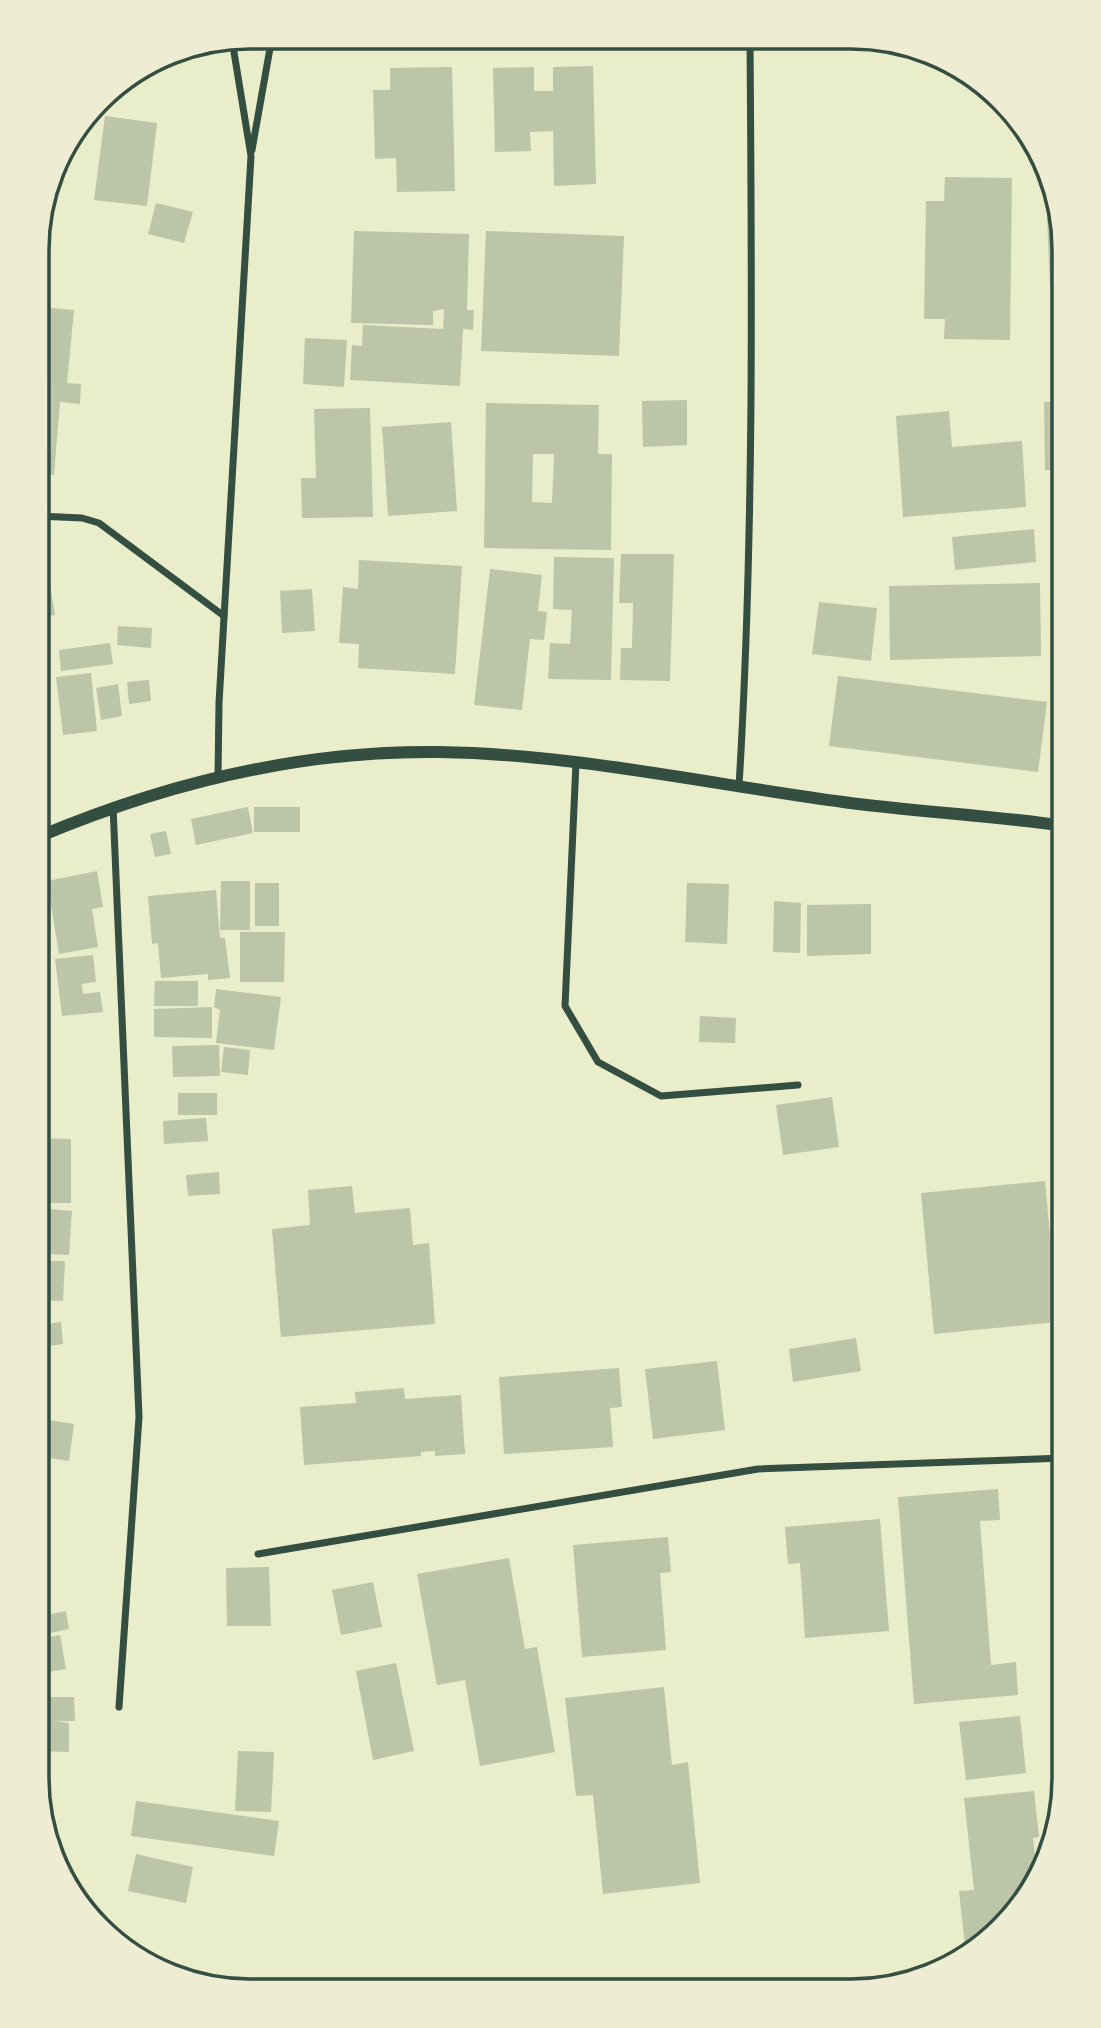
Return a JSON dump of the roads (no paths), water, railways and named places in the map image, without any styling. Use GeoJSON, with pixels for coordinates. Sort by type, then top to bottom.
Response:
{"type":"FeatureCollection","features":[{"type":"Feature","properties":{"kind":"street"},"geometry":{"type":"LineString","coordinates":[[234,49],[251,156]]}},
{"type":"Feature","properties":{"kind":"street"},"geometry":{"type":"LineString","coordinates":[[218,777],[224,616],[251,156],[270,49]]}},
{"type":"Feature","properties":{"kind":"street"},"geometry":{"type":"LineString","coordinates":[[739,786],[747,621],[752,337],[750,49]]}},
{"type":"Feature","properties":{"kind":"street"},"geometry":{"type":"LineString","coordinates":[[49,516],[82,518],[99,523],[224,616]]}},
{"type":"Feature","properties":{"kind":"street"},"geometry":{"type":"LineString","coordinates":[[49,832],[113,805],[218,777],[281,764],[370,753],[441,752],[576,763],[845,803],[1052,825]]}},
{"type":"Feature","properties":{"kind":"street"},"geometry":{"type":"LineString","coordinates":[[576,763],[565,1006],[598,1062],[661,1096],[798,1085]]}},
{"type":"Feature","properties":{"kind":"street"},"geometry":{"type":"LineString","coordinates":[[113,805],[139,1417],[119,1707]]}},
{"type":"Feature","properties":{"kind":"street"},"geometry":{"type":"LineString","coordinates":[[258,1554],[758,1469],[1052,1458]]}}]}
